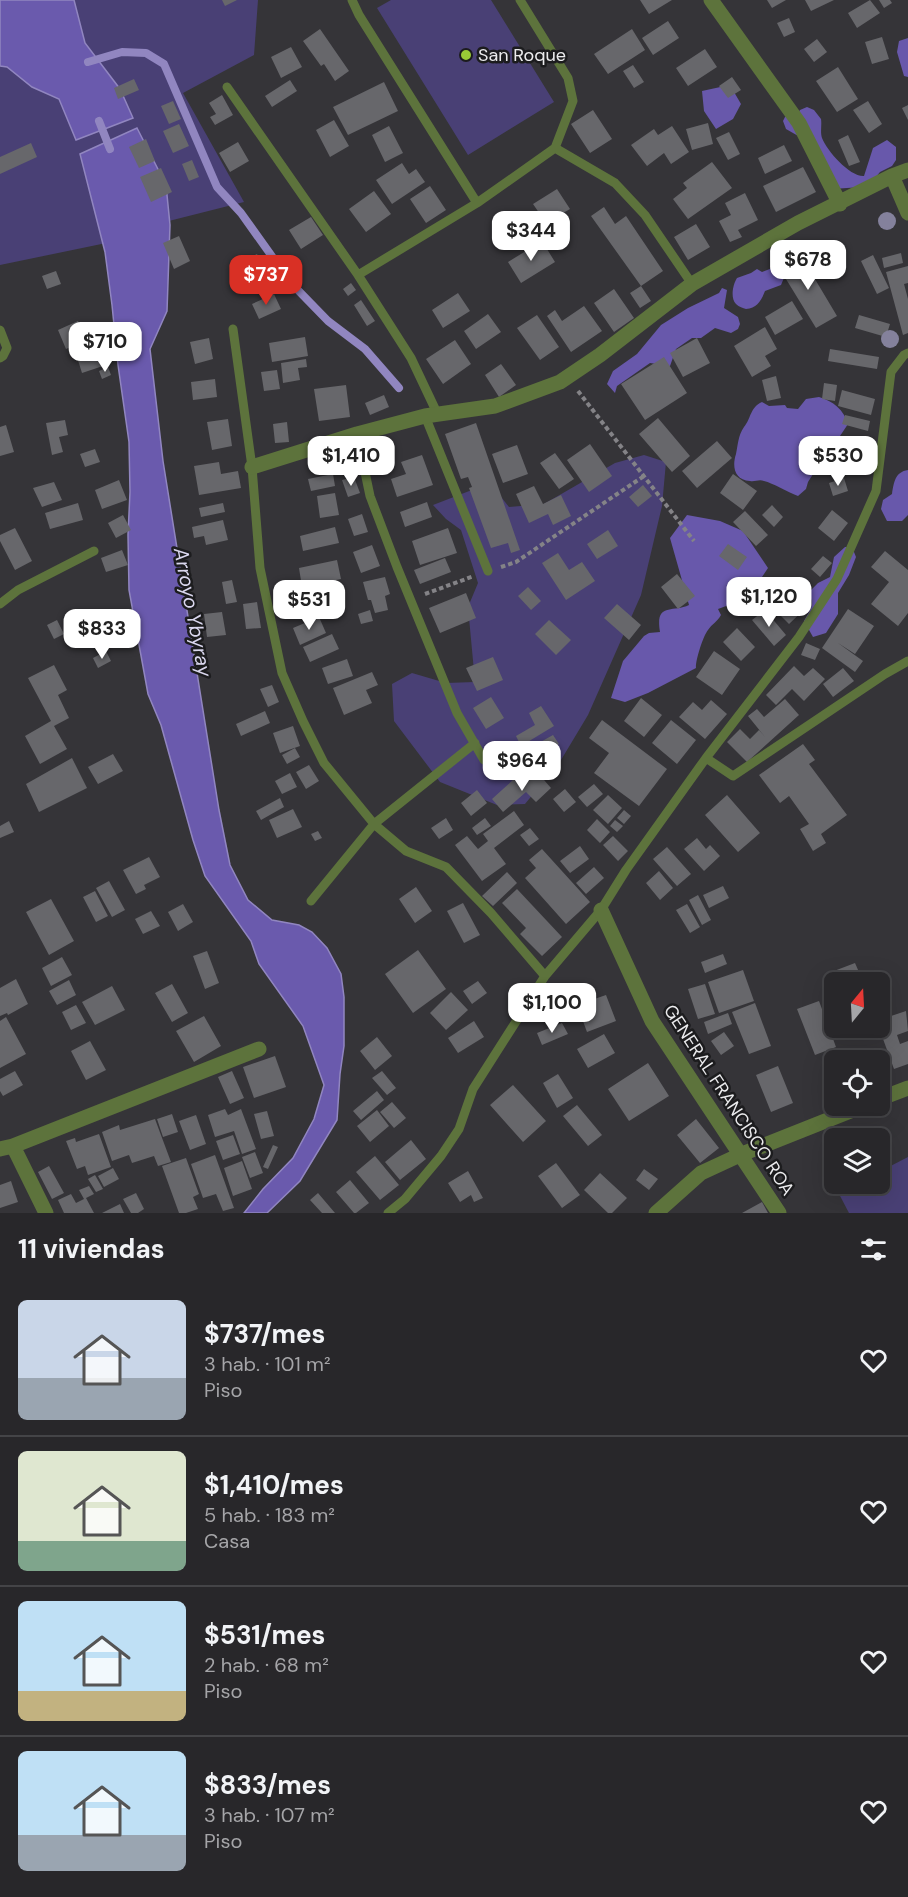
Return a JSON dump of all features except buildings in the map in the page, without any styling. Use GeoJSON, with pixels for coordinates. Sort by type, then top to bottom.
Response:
{"type":"FeatureCollection","features":[{"type":"Feature","properties":{"kind":"street"},"geometry":{"type":"LineString","coordinates":[[711,0],[799,123],[840,204]]}},
{"type":"Feature","properties":{"kind":"street"},"geometry":{"type":"LineString","coordinates":[[252,467],[357,434],[432,415],[495,406],[568,378],[692,284],[798,223],[908,170]]}},
{"type":"Feature","properties":{"kind":"street"},"geometry":{"type":"LineString","coordinates":[[892,176],[908,213]]}},
{"type":"Feature","properties":{"kind":"street","name":"GENERAL FRANCISCO ROA"},"geometry":{"type":"LineString","coordinates":[[601,910],[652,1021],[779,1213]]}},
{"type":"Feature","properties":{"kind":"street"},"geometry":{"type":"LineString","coordinates":[[46,1213],[7,1148],[259,1049]]}},
{"type":"Feature","properties":{"kind":"street"},"geometry":{"type":"LineString","coordinates":[[890,1095],[908,1088]]}},
{"type":"Feature","properties":{"kind":"street"},"geometry":{"type":"LineString","coordinates":[[656,1213],[701,1173],[838,1116]]}},
{"type":"Feature","properties":{"kind":"lane"},"geometry":{"type":"LineString","coordinates":[[352,0],[359,15],[477,204]]}},
{"type":"Feature","properties":{"kind":"lane"},"geometry":{"type":"LineString","coordinates":[[358,275],[477,204],[555,148],[573,101],[568,78],[519,0]]}},
{"type":"Feature","properties":{"kind":"lane"},"geometry":{"type":"LineString","coordinates":[[228,87],[358,275],[411,358],[488,571]]}},
{"type":"Feature","properties":{"kind":"lane"},"geometry":{"type":"LineString","coordinates":[[555,148],[615,183],[645,215],[692,284]]}},
{"type":"Feature","properties":{"kind":"lane"},"geometry":{"type":"LineString","coordinates":[[233,329],[252,467],[260,568],[282,673],[324,763],[374,824],[406,851],[446,867],[491,913],[545,976]]}},
{"type":"Feature","properties":{"kind":"lane"},"geometry":{"type":"LineString","coordinates":[[0,330],[7,348],[0,358]]}},
{"type":"Feature","properties":{"kind":"lane"},"geometry":{"type":"LineString","coordinates":[[388,1213],[405,1199],[441,1156],[459,1129],[473,1089],[545,976],[601,910],[626,870],[706,758],[799,637],[837,579],[859,534],[876,491],[891,372],[908,353]]}},
{"type":"Feature","properties":{"kind":"lane"},"geometry":{"type":"LineString","coordinates":[[357,434],[370,496],[410,599],[457,713],[484,760]]}},
{"type":"Feature","properties":{"kind":"lane"},"geometry":{"type":"LineString","coordinates":[[0,604],[18,590],[94,551]]}},
{"type":"Feature","properties":{"kind":"lane"},"geometry":{"type":"LineString","coordinates":[[706,758],[733,776],[908,661]]}},
{"type":"Feature","properties":{"kind":"lane"},"geometry":{"type":"LineString","coordinates":[[311,901],[374,824],[475,743]]}},
{"type":"Feature","properties":{"kind":"path"},"geometry":{"type":"LineString","coordinates":[[568,378],[694,541]]}},
{"type":"Feature","properties":{"kind":"path"},"geometry":{"type":"LineString","coordinates":[[410,599],[516,562],[644,476]]}},
{"type":"Feature","properties":{"kind":"shaded area"},"geometry":{"type":"Polygon","coordinates":[[[0,0],[258,0],[254,55],[183,93],[244,202],[153,225],[116,241],[0,265],[0,0]]]}},
{"type":"Feature","properties":{"kind":"shaded area"},"geometry":{"type":"Polygon","coordinates":[[[0,0],[74,0],[85,43],[120,89],[133,118],[76,140],[59,99],[32,87],[7,67],[0,66],[0,0]]]}},
{"type":"Feature","properties":{"kind":"shaded area","name":"San Roque"},"geometry":{"type":"Polygon","coordinates":[[[391,0],[491,0],[554,102],[468,155],[377,8],[391,0]]]}},
{"type":"Feature","properties":{"kind":"shaded area"},"geometry":{"type":"Polygon","coordinates":[[[908,38],[908,77],[904,76],[897,52],[899,41],[908,38]]]}},
{"type":"Feature","properties":{"kind":"shaded area"},"geometry":{"type":"Polygon","coordinates":[[[725,86],[734,92],[741,104],[733,119],[716,129],[704,111],[702,91],[725,86]]]}},
{"type":"Feature","properties":{"kind":"shaded area"},"geometry":{"type":"Polygon","coordinates":[[[807,107],[814,110],[821,119],[822,138],[829,150],[852,172],[864,176],[873,148],[887,140],[896,147],[896,160],[892,166],[880,172],[871,183],[862,187],[832,189],[800,137],[786,129],[783,121],[791,113],[798,114],[800,110],[807,107]]]}},
{"type":"Feature","properties":{"kind":"shaded area"},"geometry":{"type":"Polygon","coordinates":[[[137,128],[166,185],[170,225],[167,311],[150,349],[163,461],[219,810],[230,865],[248,900],[272,920],[299,925],[312,932],[327,948],[341,974],[344,997],[344,1046],[337,1120],[300,1181],[267,1213],[244,1213],[293,1158],[314,1119],[324,1085],[303,1026],[259,964],[251,941],[205,876],[161,725],[148,694],[129,590],[129,442],[112,305],[105,252],[80,154],[137,128]]]}},
{"type":"Feature","properties":{"kind":"shaded area"},"geometry":{"type":"Polygon","coordinates":[[[775,267],[786,273],[781,285],[765,291],[756,306],[746,309],[736,304],[733,291],[737,278],[757,269],[762,272],[775,267]]]}},
{"type":"Feature","properties":{"kind":"shaded area"},"geometry":{"type":"Polygon","coordinates":[[[722,288],[727,290],[724,308],[738,317],[740,324],[738,329],[731,333],[715,328],[701,338],[692,338],[676,349],[670,366],[650,363],[617,386],[615,393],[607,384],[613,371],[637,354],[661,325],[688,308],[719,293],[722,288]]]}},
{"type":"Feature","properties":{"kind":"shaded area"},"geometry":{"type":"Polygon","coordinates":[[[819,397],[837,407],[844,414],[848,424],[827,459],[815,471],[806,489],[798,496],[768,482],[745,480],[737,475],[734,463],[738,440],[758,404],[762,402],[769,406],[785,405],[787,408],[798,409],[806,399],[819,397]]]}},
{"type":"Feature","properties":{"kind":"shaded area"},"geometry":{"type":"Polygon","coordinates":[[[644,455],[666,462],[662,506],[641,595],[588,715],[561,760],[525,804],[497,805],[440,782],[394,721],[392,684],[412,673],[446,683],[475,682],[468,607],[478,583],[461,530],[433,505],[490,483],[509,507],[544,504],[615,463],[644,455]]]}},
{"type":"Feature","properties":{"kind":"shaded area"},"geometry":{"type":"Polygon","coordinates":[[[908,470],[908,515],[902,521],[887,521],[881,509],[883,500],[892,494],[898,475],[908,470]]]}},
{"type":"Feature","properties":{"kind":"shaded area"},"geometry":{"type":"Polygon","coordinates":[[[687,515],[720,521],[743,531],[768,568],[748,598],[718,609],[721,615],[704,638],[696,668],[648,693],[625,702],[611,698],[623,661],[644,636],[660,632],[659,623],[662,612],[689,605],[670,538],[687,515]]]}},
{"type":"Feature","properties":{"kind":"shaded area"},"geometry":{"type":"Polygon","coordinates":[[[845,547],[852,547],[856,557],[838,593],[838,614],[826,633],[813,637],[804,621],[812,604],[808,593],[818,583],[830,577],[834,557],[845,547]]]}},
{"type":"Feature","properties":{"kind":"shaded area"},"geometry":{"type":"Polygon","coordinates":[[[908,1157],[908,1213],[849,1213],[839,1194],[890,1194],[890,1166],[908,1157]]]}},
{"type":"Feature","properties":{"kind":"waterway"},"geometry":{"type":"LineString","coordinates":[[88,62],[122,52],[146,53],[164,64],[217,187],[241,213],[291,283],[328,321],[365,349],[399,388]]}},
{"type":"Feature","properties":{"kind":"waterway","name":"Arroyo Ybyray"},"geometry":{"type":"LineString","coordinates":[[99,121],[110,149]]}},
{"type":"Feature","properties":{"kind":"place","name":"San Roque"},"geometry":{"type":"Point","coordinates":[466,55]}}]}
